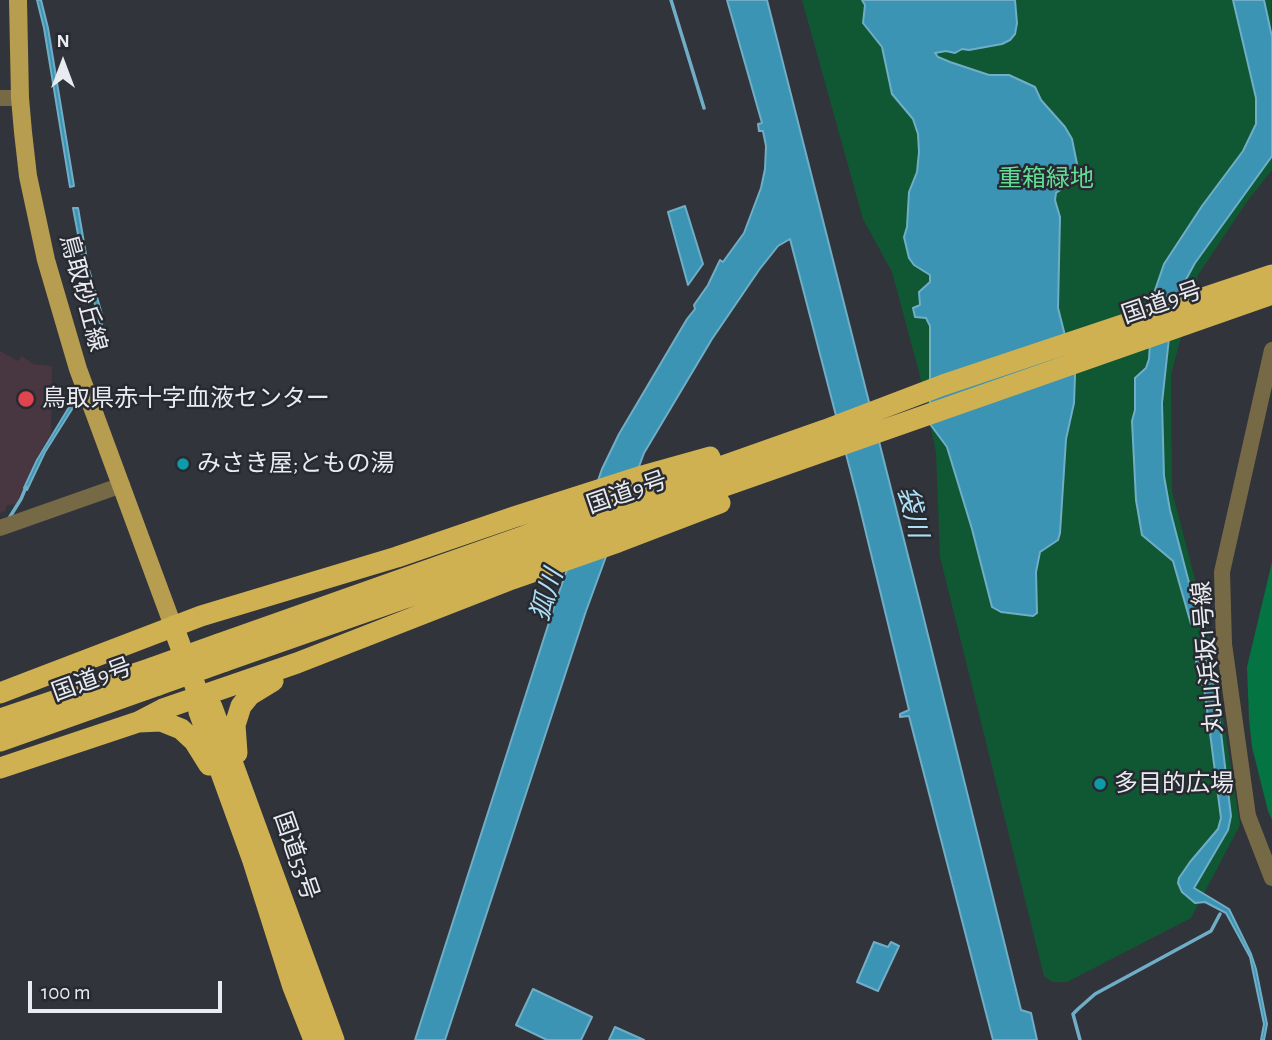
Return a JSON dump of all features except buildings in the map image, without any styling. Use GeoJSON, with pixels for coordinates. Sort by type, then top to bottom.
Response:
{"type":"FeatureCollection","features":[{"type":"Feature","properties":{"kind":"highway","name":"国道9号"},"geometry":{"type":"LineString","coordinates":[[0,719],[155,676],[575,539],[828,439],[943,385],[1272,275]]}},
{"type":"Feature","properties":{"kind":"highway","name":"国道9号"},"geometry":{"type":"LineString","coordinates":[[222,653],[635,498],[828,439],[951,406],[1272,294]]}},
{"type":"Feature","properties":{"kind":"highway"},"geometry":{"type":"LineString","coordinates":[[0,693],[173,626],[253,599],[397,557],[642,476],[828,439]]}},
{"type":"Feature","properties":{"kind":"highway"},"geometry":{"type":"LineString","coordinates":[[0,768],[138,722],[163,709],[297,663],[512,579],[618,542],[828,439]]}},
{"type":"Feature","properties":{"kind":"highway","name":"国道53号"},"geometry":{"type":"LineString","coordinates":[[173,626],[199,696],[199,712],[237,796],[334,1040]]}},
{"type":"Feature","properties":{"kind":"highway"},"geometry":{"type":"LineString","coordinates":[[237,796],[236,718],[244,700],[279,678],[393,626]]}},
{"type":"Feature","properties":{"kind":"highway","name":"国道9号"},"geometry":{"type":"LineString","coordinates":[[0,741],[155,676]]}},
{"type":"Feature","properties":{"kind":"highway"},"geometry":{"type":"LineString","coordinates":[[138,722],[161,721],[186,733],[237,796]]}},
{"type":"Feature","properties":{"kind":"highway","name":"国道53号"},"geometry":{"type":"LineString","coordinates":[[237,796],[280,950],[314,1040]]}},
{"type":"Feature","properties":{"kind":"main road","name":"鳥取砂丘線"},"geometry":{"type":"LineString","coordinates":[[18,0],[20,99],[28,176],[46,260],[78,369],[173,626]]}},
{"type":"Feature","properties":{"kind":"street"},"geometry":{"type":"LineString","coordinates":[[0,98],[20,99]]}},
{"type":"Feature","properties":{"kind":"street","name":"丸山浜坂1号線"},"geometry":{"type":"LineString","coordinates":[[1272,350],[1222,572],[1224,644],[1248,816],[1272,878]]}},
{"type":"Feature","properties":{"kind":"street"},"geometry":{"type":"LineString","coordinates":[[0,528],[122,485]]}},
{"type":"Feature","properties":{"kind":"shaded area","name":"鳥取県赤十字血液センター"},"geometry":{"type":"Polygon","coordinates":[[[0,351],[18,361],[22,356],[33,364],[52,366],[51,433],[16,504],[7,505],[5,511],[0,513],[0,351]]]}},
{"type":"Feature","properties":{"kind":"green space","name":"重箱緑地"},"geometry":{"type":"Polygon","coordinates":[[[802,0],[1271,0],[1272,170],[1248,200],[1198,275],[1171,374],[1172,491],[1211,641],[1240,825],[1191,918],[1067,982],[1052,982],[1044,976],[940,557],[936,452],[919,372],[892,272],[863,219],[802,0]]]}},
{"type":"Feature","properties":{"kind":"green space"},"geometry":{"type":"Polygon","coordinates":[[[1272,562],[1272,820],[1252,747],[1247,667],[1272,562]]]}},
{"type":"Feature","properties":{"kind":"water"},"geometry":{"type":"Polygon","coordinates":[[[37,0],[41,0],[48,28],[74,186],[70,187],[44,28],[37,0]]]}},
{"type":"Feature","properties":{"kind":"water"},"geometry":{"type":"Polygon","coordinates":[[[727,0],[767,0],[1021,1010],[1031,1013],[1037,1040],[993,1040],[909,716],[900,717],[900,714],[909,710],[790,239],[778,246],[759,270],[712,339],[644,453],[586,611],[445,1040],[415,1040],[553,610],[602,469],[619,434],[695,309],[694,305],[708,285],[720,260],[723,262],[744,233],[761,188],[766,146],[763,131],[759,131],[758,124],[762,123],[727,0]]]}},
{"type":"Feature","properties":{"kind":"water"},"geometry":{"type":"Polygon","coordinates":[[[862,0],[1015,0],[1017,23],[1015,34],[1010,40],[1002,44],[962,49],[955,53],[935,53],[950,62],[989,75],[1009,75],[1035,87],[1041,100],[1072,139],[1077,164],[1076,179],[1056,193],[1055,200],[1060,217],[1058,308],[1075,375],[1074,403],[1066,439],[1060,533],[1058,540],[1040,552],[1036,572],[1037,613],[1033,616],[1001,612],[992,607],[947,447],[930,424],[930,326],[926,318],[915,317],[913,308],[920,305],[919,292],[930,282],[930,275],[914,265],[909,258],[904,237],[909,192],[917,172],[918,134],[913,119],[892,94],[882,47],[863,23],[865,5],[862,0]]]}},
{"type":"Feature","properties":{"kind":"water"},"geometry":{"type":"Polygon","coordinates":[[[1233,0],[1264,0],[1272,37],[1272,156],[1195,263],[1178,294],[1169,338],[1162,403],[1164,476],[1170,510],[1199,621],[1191,624],[1173,561],[1142,535],[1136,500],[1132,421],[1135,410],[1135,378],[1146,368],[1149,359],[1153,296],[1164,264],[1243,151],[1256,124],[1256,98],[1233,0]]]}},
{"type":"Feature","properties":{"kind":"water"},"geometry":{"type":"Polygon","coordinates":[[[685,206],[703,264],[688,285],[668,212],[685,206]]]}},
{"type":"Feature","properties":{"kind":"water"},"geometry":{"type":"Polygon","coordinates":[[[73,208],[78,208],[88,266],[103,318],[99,343],[95,343],[100,325],[84,266],[73,208]]]}},
{"type":"Feature","properties":{"kind":"water"},"geometry":{"type":"Polygon","coordinates":[[[71,404],[74,406],[45,452],[27,490],[24,488],[37,460],[71,404]]]}},
{"type":"Feature","properties":{"kind":"water"},"geometry":{"type":"Polygon","coordinates":[[[1209,660],[1231,816],[1228,830],[1194,888],[1229,909],[1251,954],[1267,1024],[1264,1040],[1261,1040],[1264,1024],[1250,957],[1226,913],[1205,902],[1195,903],[1182,892],[1178,883],[1190,862],[1218,829],[1221,818],[1205,694],[1196,661],[1209,660]]]}},
{"type":"Feature","properties":{"kind":"water"},"geometry":{"type":"Polygon","coordinates":[[[874,942],[888,947],[891,942],[899,946],[878,991],[857,982],[874,942]]]}},
{"type":"Feature","properties":{"kind":"water"},"geometry":{"type":"Polygon","coordinates":[[[533,989],[592,1017],[581,1040],[547,1040],[516,1025],[533,989]]]}},
{"type":"Feature","properties":{"kind":"water"},"geometry":{"type":"Polygon","coordinates":[[[615,1027],[644,1040],[609,1040],[615,1027]]]}},
{"type":"Feature","properties":{"kind":"waterway"},"geometry":{"type":"LineString","coordinates":[[671,0],[704,108]]}},
{"type":"Feature","properties":{"kind":"waterway"},"geometry":{"type":"LineString","coordinates":[[8,520],[26,487]]}},
{"type":"Feature","properties":{"kind":"waterway"},"geometry":{"type":"LineString","coordinates":[[1080,1040],[1073,1014],[1078,1009],[1095,994],[1211,931],[1220,914]]}},
{"type":"Feature","properties":{"kind":"place","name":"鳥取県赤十字血液センター"},"geometry":{"type":"Point","coordinates":[26,399]}},
{"type":"Feature","properties":{"kind":"place","name":"みさき屋;ともの湯"},"geometry":{"type":"Point","coordinates":[183,464]}},
{"type":"Feature","properties":{"kind":"place","name":"多目的広場"},"geometry":{"type":"Point","coordinates":[1100,784]}},
{"type":"Feature","properties":{"kind":"water label","name":"袋川"},"geometry":{"type":"Point","coordinates":[912,512]}},
{"type":"Feature","properties":{"kind":"water label","name":"狐川"},"geometry":{"type":"Point","coordinates":[547,595]}}]}
